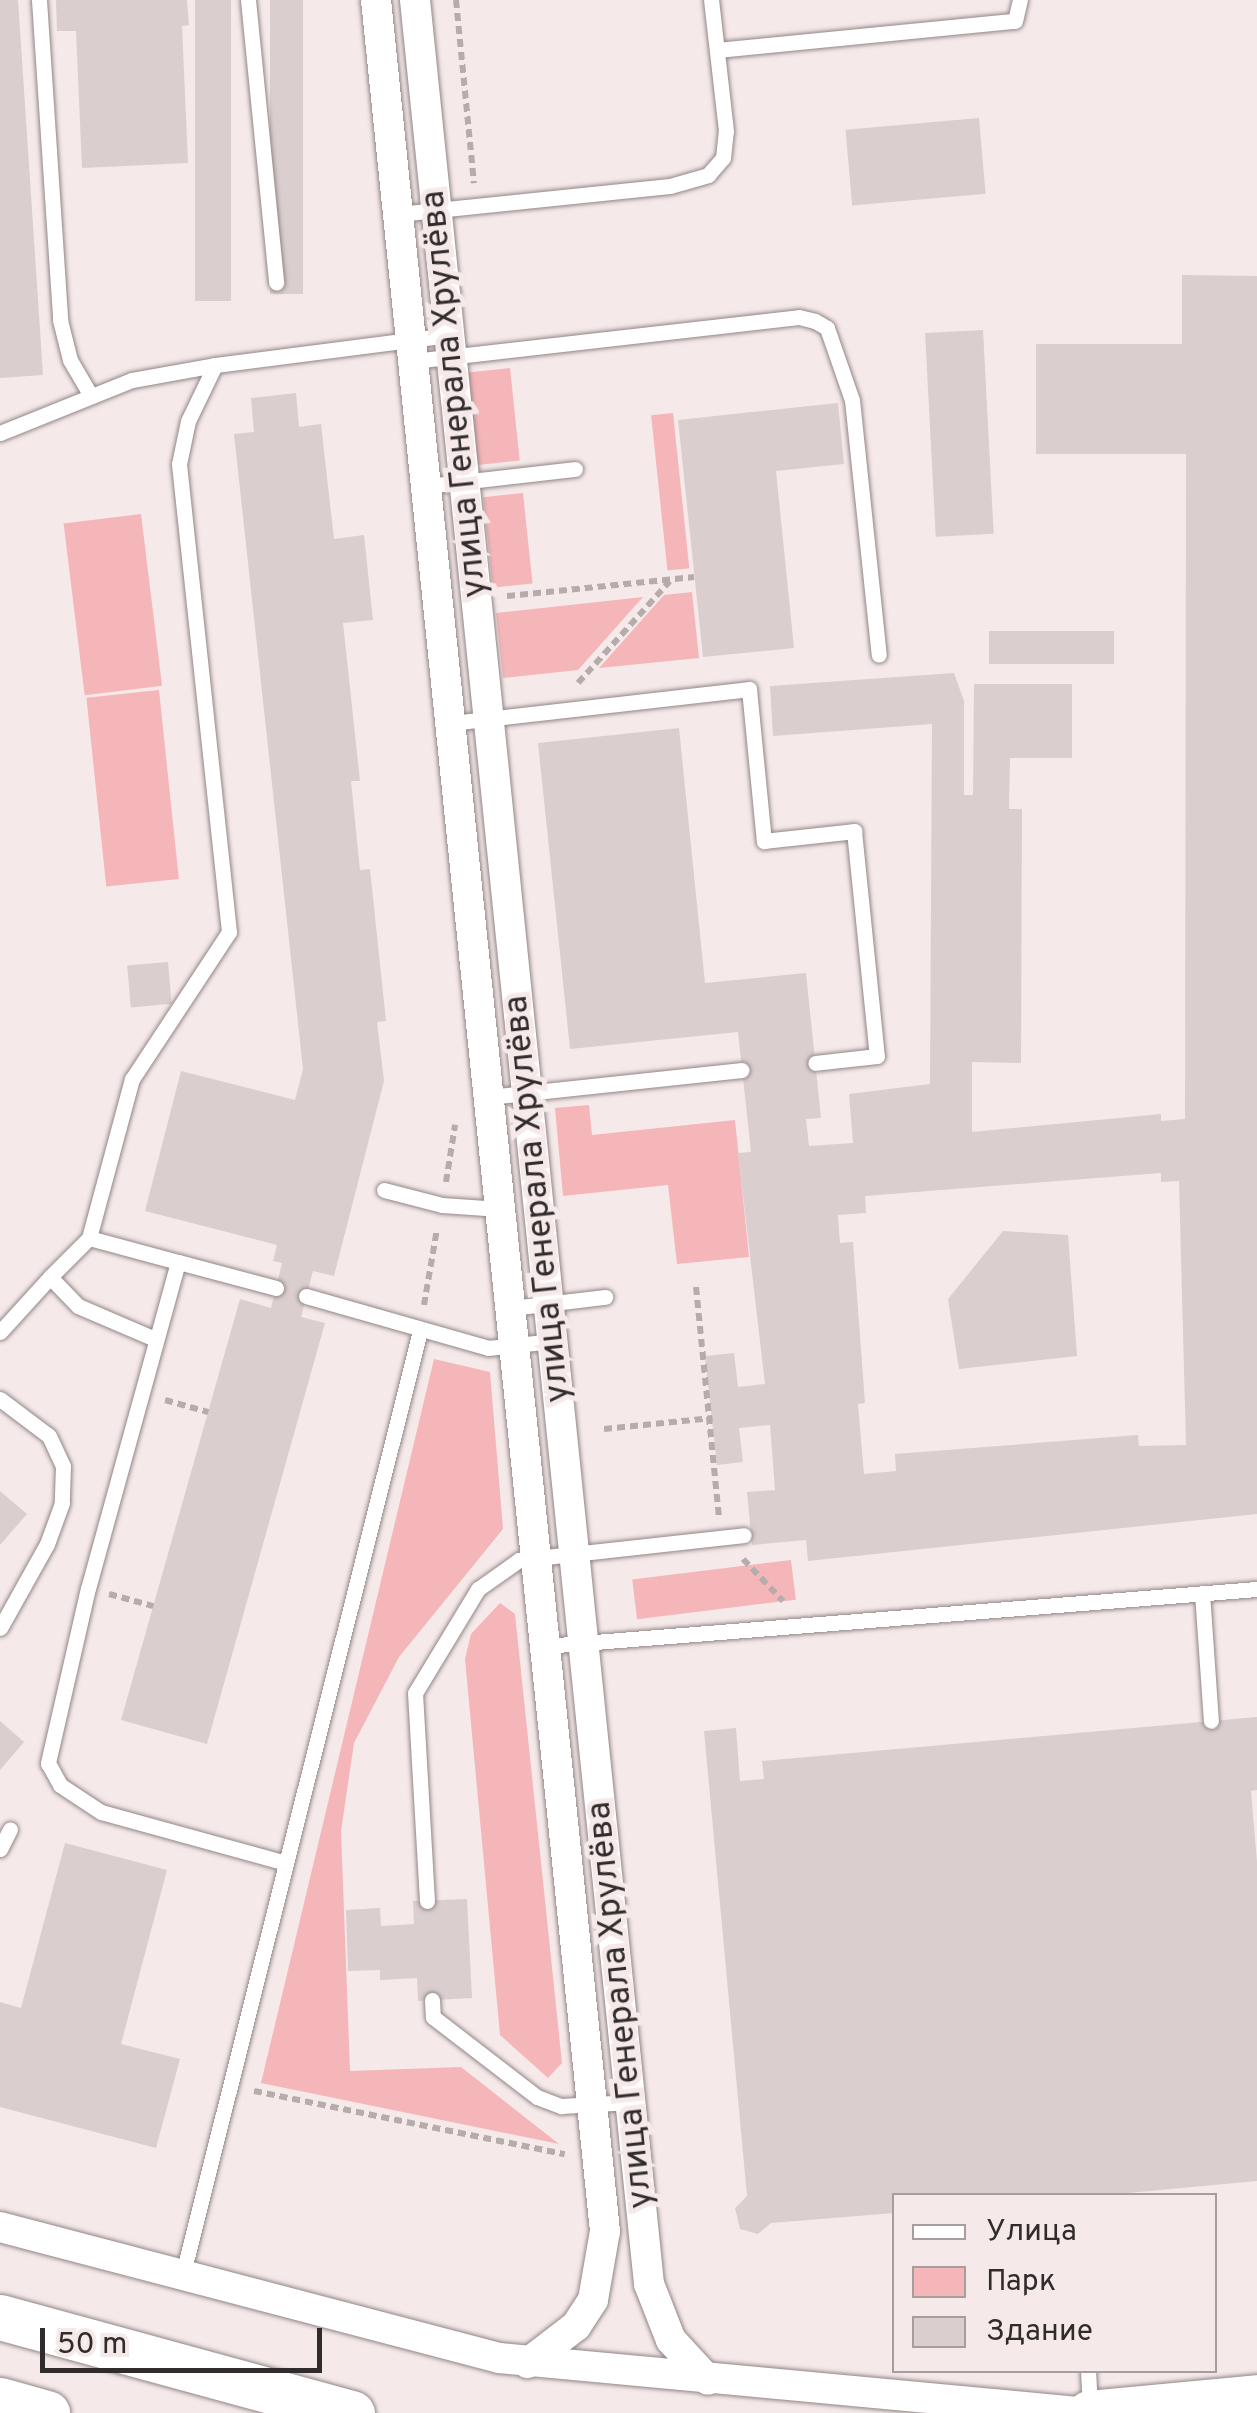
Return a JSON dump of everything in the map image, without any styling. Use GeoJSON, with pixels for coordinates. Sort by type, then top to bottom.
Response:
{"type":"FeatureCollection","features":[{"type":"Feature","properties":{"kind":"main road"},"geometry":{"type":"LineString","coordinates":[[0,2317],[344,2412]]}},
{"type":"Feature","properties":{"kind":"main road"},"geometry":{"type":"LineString","coordinates":[[1090,2413],[1257,2397]]}},
{"type":"Feature","properties":{"kind":"main road"},"geometry":{"type":"LineString","coordinates":[[0,2400],[46,2413]]}},
{"type":"Feature","properties":{"kind":"street","name":"улица Генерала Хрулёва"},"geometry":{"type":"LineString","coordinates":[[376,0],[606,2231],[593,2300],[576,2326],[528,2363]]}},
{"type":"Feature","properties":{"kind":"street","name":"улица Генерала Хрулёва"},"geometry":{"type":"LineString","coordinates":[[415,0],[649,2284],[672,2340],[708,2380]]}},
{"type":"Feature","properties":{"kind":"street"},"geometry":{"type":"LineString","coordinates":[[0,2227],[397,2336],[528,2363],[1090,2413]]}},
{"type":"Feature","properties":{"kind":"lane"},"geometry":{"type":"LineString","coordinates":[[39,0],[60,320],[70,360],[91,396]]}},
{"type":"Feature","properties":{"kind":"lane"},"geometry":{"type":"LineString","coordinates":[[248,0],[276,283]]}},
{"type":"Feature","properties":{"kind":"lane"},"geometry":{"type":"LineString","coordinates":[[398,214],[670,186],[708,175],[722,158],[726,131],[711,0]]}},
{"type":"Feature","properties":{"kind":"lane"},"geometry":{"type":"LineString","coordinates":[[717,50],[1015,21],[1020,0]]}},
{"type":"Feature","properties":{"kind":"lane"},"geometry":{"type":"LineString","coordinates":[[0,432],[91,396],[178,368],[799,317],[827,328],[852,400],[879,655]]}},
{"type":"Feature","properties":{"kind":"lane"},"geometry":{"type":"LineString","coordinates":[[0,1332],[89,1238],[132,1079],[229,932],[179,464],[188,421],[216,365]]}},
{"type":"Feature","properties":{"kind":"lane"},"geometry":{"type":"LineString","coordinates":[[426,486],[575,469]]}},
{"type":"Feature","properties":{"kind":"lane"},"geometry":{"type":"LineString","coordinates":[[451,723],[749,689],[764,842],[854,831],[877,1056],[815,1062]]}},
{"type":"Feature","properties":{"kind":"lane"},"geometry":{"type":"LineString","coordinates":[[489,1097],[742,1070]]}},
{"type":"Feature","properties":{"kind":"lane"},"geometry":{"type":"LineString","coordinates":[[384,1190],[442,1205],[500,1209]]}},
{"type":"Feature","properties":{"kind":"lane"},"geometry":{"type":"LineString","coordinates":[[89,1238],[276,1288]]}},
{"type":"Feature","properties":{"kind":"lane"},"geometry":{"type":"LineString","coordinates":[[178,1262],[88,1588],[49,1741],[48,1764],[60,1785],[102,1812],[286,1863]]}},
{"type":"Feature","properties":{"kind":"lane"},"geometry":{"type":"LineString","coordinates":[[50,1277],[78,1306],[156,1339]]}},
{"type":"Feature","properties":{"kind":"lane"},"geometry":{"type":"LineString","coordinates":[[306,1296],[488,1348],[552,1341]]}},
{"type":"Feature","properties":{"kind":"lane"},"geometry":{"type":"LineString","coordinates":[[510,1308],[605,1297]]}},
{"type":"Feature","properties":{"kind":"lane"},"geometry":{"type":"LineString","coordinates":[[182,2276],[420,1331]]}},
{"type":"Feature","properties":{"kind":"lane"},"geometry":{"type":"LineString","coordinates":[[0,1400],[50,1436],[63,1466],[62,1503],[47,1544],[0,1628]]}},
{"type":"Feature","properties":{"kind":"lane"},"geometry":{"type":"LineString","coordinates":[[427,1900],[415,1693],[478,1589],[496,1572],[536,1558],[744,1535]]}},
{"type":"Feature","properties":{"kind":"lane"},"geometry":{"type":"LineString","coordinates":[[545,1646],[1257,1588]]}},
{"type":"Feature","properties":{"kind":"lane"},"geometry":{"type":"LineString","coordinates":[[1202,1593],[1211,1721]]}},
{"type":"Feature","properties":{"kind":"lane"},"geometry":{"type":"LineString","coordinates":[[0,1849],[10,1829]]}},
{"type":"Feature","properties":{"kind":"lane"},"geometry":{"type":"LineString","coordinates":[[432,2000],[433,2017],[537,2097],[561,2106],[592,2096],[630,2092]]}},
{"type":"Feature","properties":{"kind":"lane"},"geometry":{"type":"LineString","coordinates":[[1088,2373],[1090,2413]]}},
{"type":"Feature","properties":{"kind":"path"},"geometry":{"type":"LineString","coordinates":[[456,0],[476,206]]}},
{"type":"Feature","properties":{"kind":"path"},"geometry":{"type":"LineString","coordinates":[[507,596],[694,577]]}},
{"type":"Feature","properties":{"kind":"path"},"geometry":{"type":"LineString","coordinates":[[550,713],[671,580]]}},
{"type":"Feature","properties":{"kind":"path"},"geometry":{"type":"LineString","coordinates":[[420,1331],[457,1116]]}},
{"type":"Feature","properties":{"kind":"path"},"geometry":{"type":"LineString","coordinates":[[696,1287],[722,1538],[787,1605]]}},
{"type":"Feature","properties":{"kind":"path"},"geometry":{"type":"LineString","coordinates":[[140,1393],[208,1412]]}},
{"type":"Feature","properties":{"kind":"path"},"geometry":{"type":"LineString","coordinates":[[604,1429],[710,1418]]}},
{"type":"Feature","properties":{"kind":"path"},"geometry":{"type":"LineString","coordinates":[[88,1588],[154,1606]]}},
{"type":"Feature","properties":{"kind":"path"},"geometry":{"type":"LineString","coordinates":[[230,2086],[566,2154]]}},
{"type":"Feature","properties":{"kind":"green space"},"geometry":{"type":"Polygon","coordinates":[[[510,368],[520,460],[478,465],[468,372],[510,368]]]}},
{"type":"Feature","properties":{"kind":"green space"},"geometry":{"type":"Polygon","coordinates":[[[673,413],[689,568],[667,570],[651,415],[673,413]]]}},
{"type":"Feature","properties":{"kind":"green space"},"geometry":{"type":"Polygon","coordinates":[[[523,493],[533,584],[493,588],[483,497],[523,493]]]}},
{"type":"Feature","properties":{"kind":"green space"},"geometry":{"type":"Polygon","coordinates":[[[141,514],[162,686],[85,695],[64,524],[141,514]]]}},
{"type":"Feature","properties":{"kind":"green space"},"geometry":{"type":"Polygon","coordinates":[[[692,592],[699,658],[599,668],[664,595],[692,592]]]}},
{"type":"Feature","properties":{"kind":"green space"},"geometry":{"type":"Polygon","coordinates":[[[643,597],[578,670],[503,678],[496,613],[643,597]]]}},
{"type":"Feature","properties":{"kind":"green space"},"geometry":{"type":"Polygon","coordinates":[[[159,690],[179,879],[106,887],[86,698],[159,690]]]}},
{"type":"Feature","properties":{"kind":"green space"},"geometry":{"type":"Polygon","coordinates":[[[589,1105],[592,1135],[735,1120],[749,1257],[677,1264],[668,1185],[563,1196],[555,1108],[589,1105]]]}},
{"type":"Feature","properties":{"kind":"green space"},"geometry":{"type":"Polygon","coordinates":[[[434,1359],[490,1372],[503,1529],[399,1657],[354,1743],[341,1831],[350,2071],[461,2067],[559,2144],[261,2083],[434,1359]]]}},
{"type":"Feature","properties":{"kind":"green space"},"geometry":{"type":"Polygon","coordinates":[[[791,1560],[796,1600],[637,1619],[632,1579],[791,1560]]]}},
{"type":"Feature","properties":{"kind":"green space"},"geometry":{"type":"Polygon","coordinates":[[[500,1603],[515,1614],[562,2063],[548,2078],[500,2035],[465,1659],[471,1634],[500,1603]]]}},
{"type":"Feature","properties":{"kind":"building"},"geometry":{"type":"Polygon","coordinates":[[[0,0],[18,0],[43,375],[0,378],[0,0]]]}},
{"type":"Feature","properties":{"kind":"building"},"geometry":{"type":"Polygon","coordinates":[[[56,0],[187,0],[189,25],[182,26],[188,163],[82,168],[76,31],[57,31],[56,0]]]}},
{"type":"Feature","properties":{"kind":"building"},"geometry":{"type":"Polygon","coordinates":[[[195,0],[231,0],[231,301],[195,301],[195,0]]]}},
{"type":"Feature","properties":{"kind":"building"},"geometry":{"type":"Polygon","coordinates":[[[270,0],[303,0],[303,294],[270,294],[270,0]]]}},
{"type":"Feature","properties":{"kind":"building"},"geometry":{"type":"Polygon","coordinates":[[[979,118],[986,194],[852,205],[846,130],[979,118]]]}},
{"type":"Feature","properties":{"kind":"building"},"geometry":{"type":"Polygon","coordinates":[[[1182,275],[1257,276],[1257,1514],[808,1561],[806,1540],[752,1545],[747,1492],[775,1490],[770,1425],[739,1428],[743,1462],[717,1465],[705,1356],[734,1353],[738,1387],[765,1384],[738,1153],[751,1152],[738,1032],[570,1049],[538,743],[679,728],[705,983],[806,973],[821,1118],[806,1119],[809,1146],[853,1143],[849,1094],[930,1084],[932,724],[773,736],[770,686],[954,673],[964,701],[964,795],[973,795],[974,684],[1072,684],[1072,758],[1010,758],[1009,809],[1022,809],[1021,1063],[972,1062],[972,1132],[1161,1114],[1161,1121],[1185,1119],[1186,454],[1036,454],[1036,344],[1182,344],[1182,275]],[[1161,1173],[865,1196],[866,1213],[838,1215],[840,1243],[853,1242],[865,1403],[858,1404],[864,1474],[896,1471],[895,1454],[1138,1435],[1139,1446],[1186,1445],[1179,1181],[1161,1182],[1161,1173]]]}},
{"type":"Feature","properties":{"kind":"building"},"geometry":{"type":"Polygon","coordinates":[[[983,330],[994,534],[936,537],[925,333],[983,330]]]}},
{"type":"Feature","properties":{"kind":"building"},"geometry":{"type":"Polygon","coordinates":[[[296,393],[299,427],[321,424],[334,539],[364,535],[373,620],[343,623],[360,781],[351,781],[360,870],[370,869],[386,1021],[377,1022],[384,1081],[334,1276],[313,1271],[301,1317],[325,1323],[207,1744],[121,1720],[240,1299],[271,1308],[282,1263],[273,1261],[277,1245],[145,1211],[181,1071],[295,1100],[303,1069],[234,434],[254,432],[251,398],[296,393]]]}},
{"type":"Feature","properties":{"kind":"building"},"geometry":{"type":"Polygon","coordinates":[[[838,403],[844,464],[776,471],[794,648],[703,657],[678,420],[838,403]]]}},
{"type":"Feature","properties":{"kind":"building"},"geometry":{"type":"Polygon","coordinates":[[[989,631],[1114,631],[1114,664],[989,664],[989,631]]]}},
{"type":"Feature","properties":{"kind":"building"},"geometry":{"type":"Polygon","coordinates":[[[168,962],[172,1004],[131,1007],[127,966],[168,962]]]}},
{"type":"Feature","properties":{"kind":"building"},"geometry":{"type":"Polygon","coordinates":[[[1003,1231],[1068,1235],[1077,1356],[959,1369],[948,1299],[1003,1231]]]}},
{"type":"Feature","properties":{"kind":"building"},"geometry":{"type":"Polygon","coordinates":[[[0,1491],[27,1514],[0,1545],[0,1491]]]}},
{"type":"Feature","properties":{"kind":"building"},"geometry":{"type":"Polygon","coordinates":[[[1257,1717],[1257,1790],[1251,1791],[1257,1862],[1257,2181],[1128,2193],[892,2193],[892,2213],[771,2223],[758,2234],[740,2229],[735,2208],[747,2196],[704,1731],[736,1728],[740,1781],[764,1779],[762,1761],[1257,1717]]]}},
{"type":"Feature","properties":{"kind":"building"},"geometry":{"type":"Polygon","coordinates":[[[0,1721],[24,1742],[0,1770],[0,1721]]]}},
{"type":"Feature","properties":{"kind":"building"},"geometry":{"type":"Polygon","coordinates":[[[65,1843],[167,1870],[121,2044],[180,2059],[156,2148],[0,2107],[0,2002],[21,2008],[65,1843]]]}},
{"type":"Feature","properties":{"kind":"building"},"geometry":{"type":"Polygon","coordinates":[[[467,1899],[472,1998],[418,2001],[417,1978],[380,1980],[380,1970],[348,1971],[346,1910],[380,1908],[381,1926],[414,1924],[413,1901],[467,1899]]]}}]}
